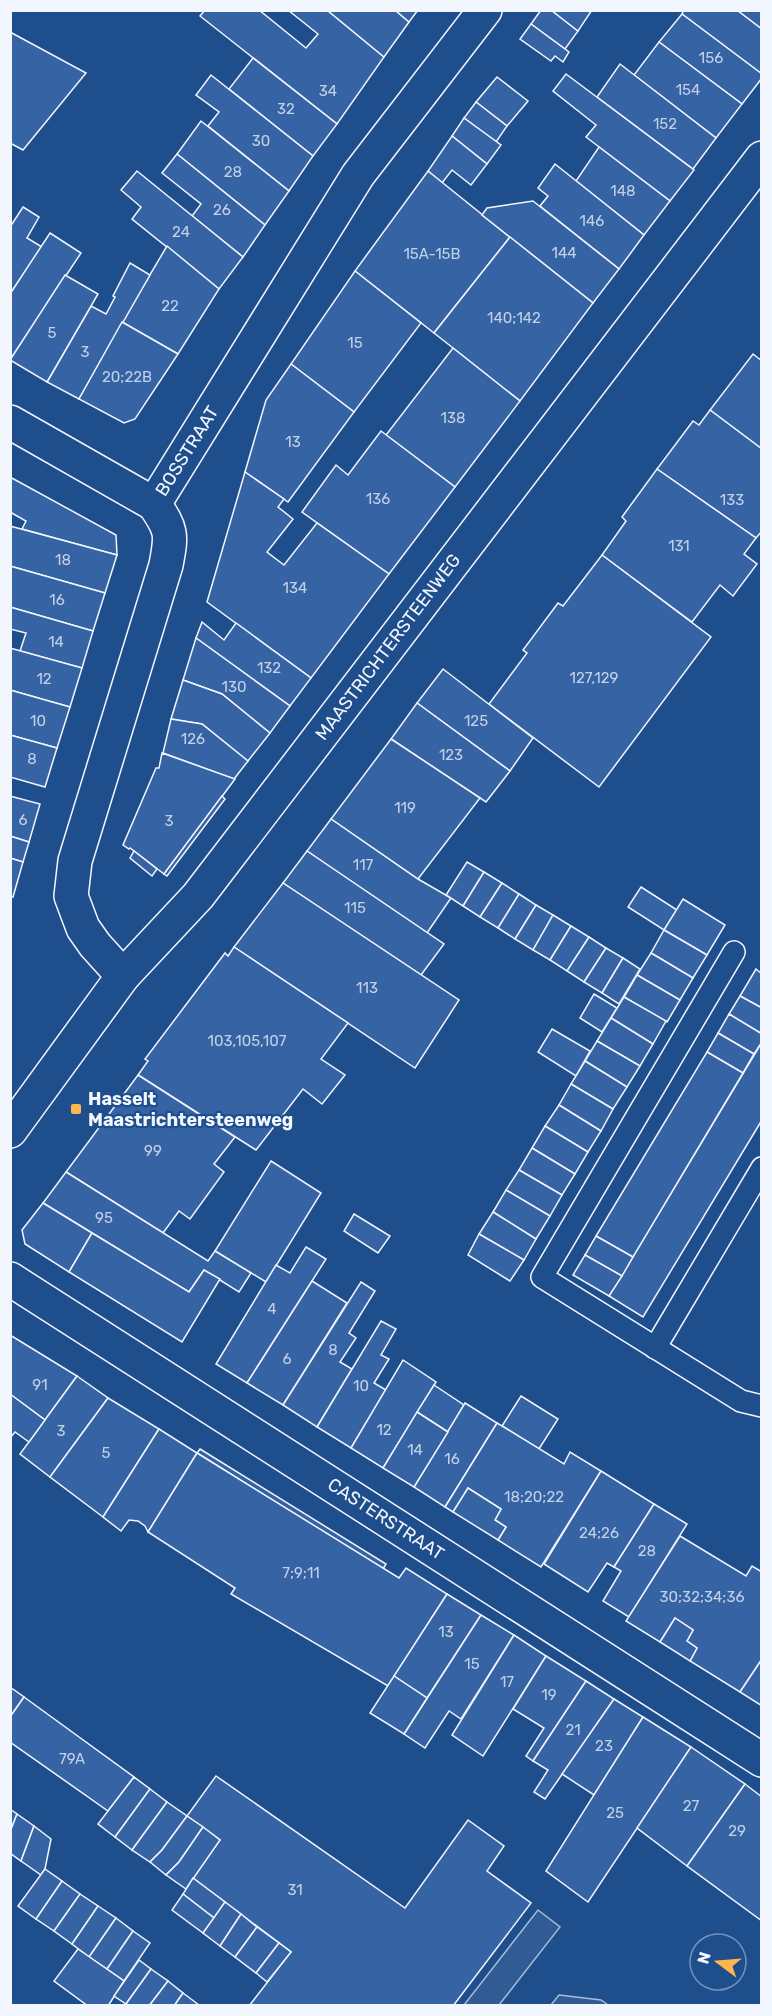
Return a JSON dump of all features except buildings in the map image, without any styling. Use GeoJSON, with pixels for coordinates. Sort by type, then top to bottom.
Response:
{"type":"FeatureCollection","features":[{"type":"Feature","properties":{"kind":"street","name":"BOSSTRAAT"},"geometry":{"type":"LineString","coordinates":[[123,976],[83,928],[71,896],[75,861],[166,565],[170,543],[168,524],[154,504],[358,175],[485,10]]}},
{"type":"Feature","properties":{"kind":"street","name":"MAASTRICHTERSTEENWEG"},"geometry":{"type":"LineString","coordinates":[[10,1131],[123,976],[198,896],[762,158]]}},
{"type":"Feature","properties":{"kind":"street"},"geometry":{"type":"LineString","coordinates":[[10,422],[154,504]]}},
{"type":"Feature","properties":{"kind":"street","name":"CASTERSTRAAT"},"geometry":{"type":"LineString","coordinates":[[10,1279],[762,1761]]}},
{"type":"Feature","properties":{"kind":"lane"},"geometry":{"type":"LineString","coordinates":[[734,952],[542,1278],[741,1401],[762,1406]]}},
{"type":"Feature","properties":{"kind":"lane"},"geometry":{"type":"LineString","coordinates":[[655,1348],[762,1168]]}},
{"type":"Feature","properties":{"kind":"shaded area"},"geometry":{"type":"Polygon","coordinates":[[[538,1910],[560,1927],[499,2005],[464,2005],[538,1910]]]}},
{"type":"Feature","properties":{"kind":"shaded area"},"geometry":{"type":"Polygon","coordinates":[[[559,1995],[601,2000],[608,2005],[551,2005],[559,1995]]]}},
{"type":"Feature","properties":{"kind":"place","name":"Hasselt Maastrichtersteenweg"},"geometry":{"type":"Point","coordinates":[76,1109]}}]}
